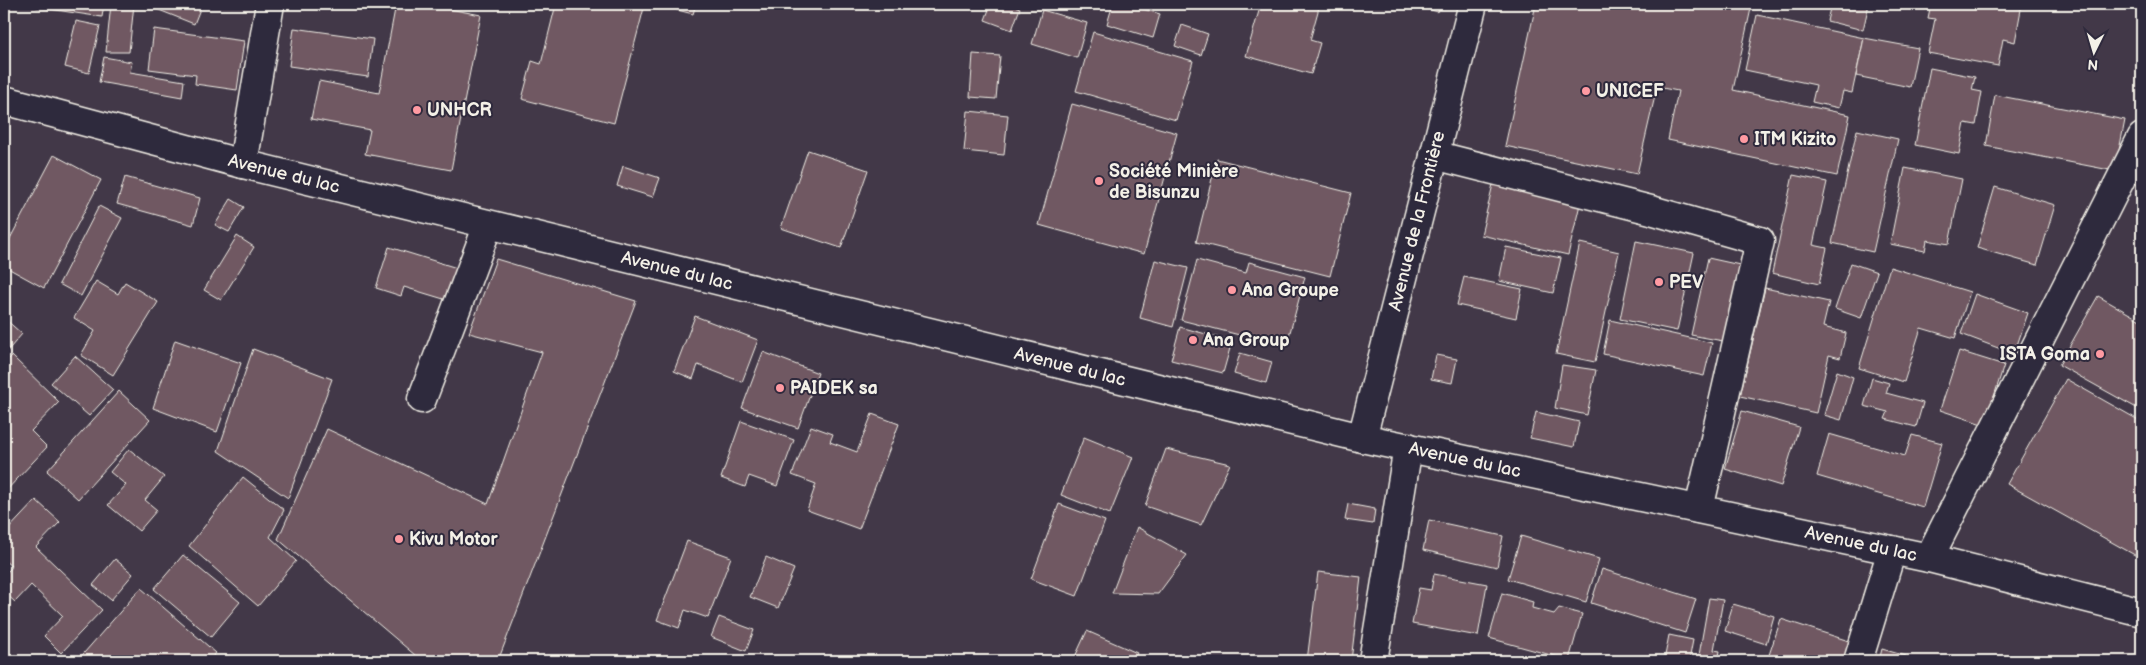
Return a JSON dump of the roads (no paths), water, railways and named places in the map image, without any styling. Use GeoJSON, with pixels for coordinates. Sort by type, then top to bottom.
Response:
{"type":"FeatureCollection","features":[{"type":"Feature","properties":{"kind":"main road"},"geometry":{"type":"LineString","coordinates":[[243,164],[270,4]]}},
{"type":"Feature","properties":{"kind":"main road","name":"Avenue de la Frontière"},"geometry":{"type":"LineString","coordinates":[[1362,438],[1473,4]]}},
{"type":"Feature","properties":{"kind":"main road","name":"Avenue du lac"},"geometry":{"type":"LineString","coordinates":[[4,100],[243,164],[1362,438],[1929,558],[2142,612]]}},
{"type":"Feature","properties":{"kind":"main road"},"geometry":{"type":"LineString","coordinates":[[1929,558],[2142,138]]}},
{"type":"Feature","properties":{"kind":"main road"},"geometry":{"type":"LineString","coordinates":[[1434,155],[1651,210],[1760,241],[1699,509]]}},
{"type":"Feature","properties":{"kind":"main road"},"geometry":{"type":"LineString","coordinates":[[422,399],[488,224]]}},
{"type":"Feature","properties":{"kind":"main road"},"geometry":{"type":"LineString","coordinates":[[1373,661],[1408,447]]}},
{"type":"Feature","properties":{"kind":"main road"},"geometry":{"type":"LineString","coordinates":[[1858,661],[1892,550]]}},
{"type":"Feature","properties":{"kind":"place","name":"UNICEF"},"geometry":{"type":"Point","coordinates":[1586,91]}},
{"type":"Feature","properties":{"kind":"place","name":"UNHCR"},"geometry":{"type":"Point","coordinates":[417,110]}},
{"type":"Feature","properties":{"kind":"place","name":"ITM Kizito"},"geometry":{"type":"Point","coordinates":[1744,139]}},
{"type":"Feature","properties":{"kind":"place","name":"Société Minière de Bisunzu"},"geometry":{"type":"Point","coordinates":[1099,181]}},
{"type":"Feature","properties":{"kind":"place","name":"PEV"},"geometry":{"type":"Point","coordinates":[1659,282]}},
{"type":"Feature","properties":{"kind":"place","name":"Ana Groupe"},"geometry":{"type":"Point","coordinates":[1232,290]}},
{"type":"Feature","properties":{"kind":"place","name":"Ana Group"},"geometry":{"type":"Point","coordinates":[1193,340]}},
{"type":"Feature","properties":{"kind":"place","name":"ISTA Goma"},"geometry":{"type":"Point","coordinates":[2100,354]}},
{"type":"Feature","properties":{"kind":"place","name":"PAIDEK sa"},"geometry":{"type":"Point","coordinates":[780,388]}},
{"type":"Feature","properties":{"kind":"place","name":"Kivu Motor"},"geometry":{"type":"Point","coordinates":[399,539]}}]}
